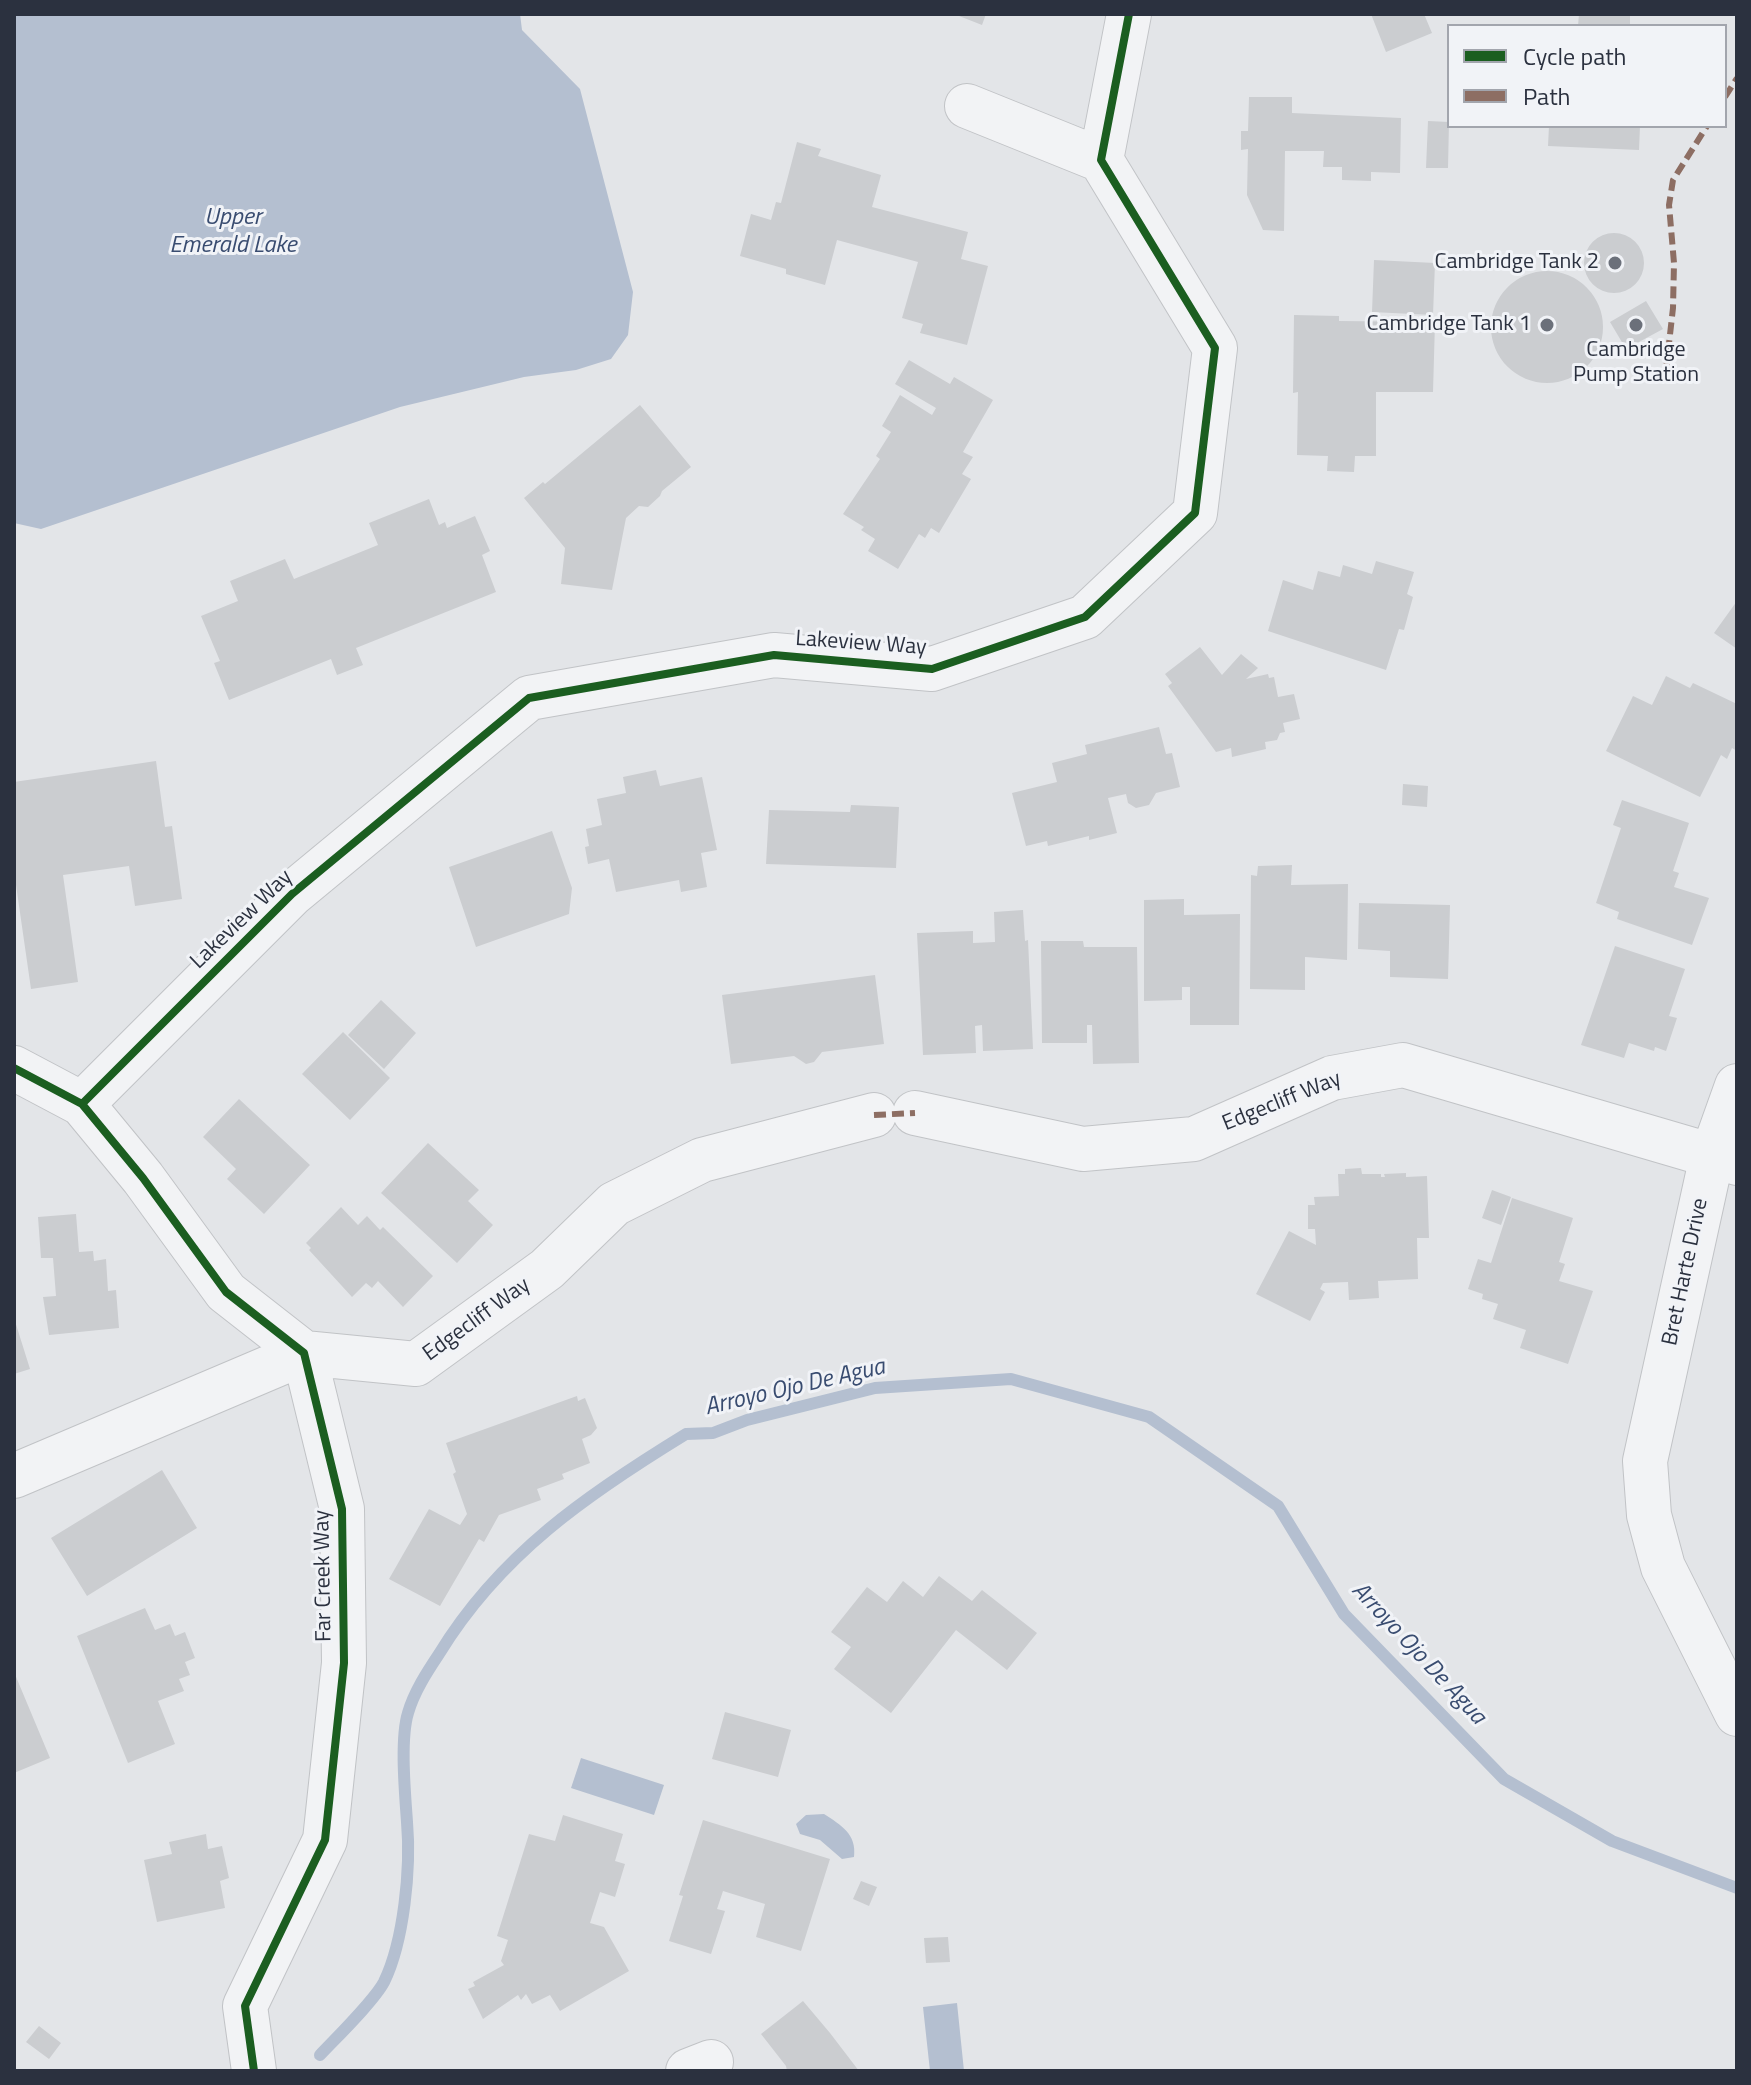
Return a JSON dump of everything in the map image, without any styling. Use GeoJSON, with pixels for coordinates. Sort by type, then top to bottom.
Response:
{"type":"FeatureCollection","features":[{"type":"Feature","properties":{"kind":"street"},"geometry":{"type":"LineString","coordinates":[[967,106],[1101,160],[1129,14]]}},
{"type":"Feature","properties":{"kind":"street","name":"Lakeview Way"},"geometry":{"type":"LineString","coordinates":[[82,1104],[292,894],[529,698],[774,655],[932,669],[1085,617],[1195,513],[1215,348],[1101,160]]}},
{"type":"Feature","properties":{"kind":"street","name":"Edgecliff Way"},"geometry":{"type":"LineString","coordinates":[[14,1476],[304,1353],[416,1364],[547,1269],[614,1204],[702,1160],[894,1114],[1083,1149],[1194,1139],[1332,1078],[1403,1065],[1724,1160]]}},
{"type":"Feature","properties":{"kind":"street"},"geometry":{"type":"LineString","coordinates":[[14,1068],[82,1104],[143,1178],[226,1292],[304,1353]]}},
{"type":"Feature","properties":{"kind":"street","name":"Bret Harte Drive"},"geometry":{"type":"LineString","coordinates":[[1737,1086],[1724,1160],[1645,1461],[1649,1515],[1663,1567],[1737,1714]]}},
{"type":"Feature","properties":{"kind":"street","name":"Far Creek Way"},"geometry":{"type":"LineString","coordinates":[[254,2071],[245,2006],[325,1840],[344,1663],[342,1509],[304,1353]]}},
{"type":"Feature","properties":{"kind":"water","name":"Upper Emerald Lake"},"geometry":{"type":"Polygon","coordinates":[[[14,14],[520,14],[522,30],[580,89],[633,292],[628,335],[611,359],[576,370],[524,377],[400,407],[41,529],[14,523],[14,14]]]}},
{"type":"Feature","properties":{"kind":"water"},"geometry":{"type":"Polygon","coordinates":[[[581,1758],[664,1785],[654,1815],[571,1788],[581,1758]]]}},
{"type":"Feature","properties":{"kind":"water"},"geometry":{"type":"Polygon","coordinates":[[[824,1814],[842,1826],[850,1836],[854,1857],[842,1859],[820,1840],[800,1834],[796,1824],[806,1815],[824,1814]]]}},
{"type":"Feature","properties":{"kind":"water"},"geometry":{"type":"Polygon","coordinates":[[[957,2003],[964,2071],[930,2071],[923,2007],[957,2003]]]}},
{"type":"Feature","properties":{"kind":"building"},"geometry":{"type":"Polygon","coordinates":[[[954,14],[986,14],[982,25],[954,14]]]}},
{"type":"Feature","properties":{"kind":"building"},"geometry":{"type":"Polygon","coordinates":[[[1371,14],[1424,14],[1432,33],[1386,52],[1371,14]]]}},
{"type":"Feature","properties":{"kind":"building"},"geometry":{"type":"Polygon","coordinates":[[[1579,14],[1630,14],[1630,24],[1578,24],[1579,14]]]}},
{"type":"Feature","properties":{"kind":"building"},"geometry":{"type":"Polygon","coordinates":[[[1249,97],[1292,97],[1292,113],[1401,118],[1400,173],[1371,172],[1371,181],[1342,180],[1342,167],[1323,167],[1324,151],[1285,151],[1284,231],[1263,230],[1247,195],[1248,149],[1241,150],[1241,131],[1248,131],[1249,97]]]}},
{"type":"Feature","properties":{"kind":"building"},"geometry":{"type":"Polygon","coordinates":[[[1428,121],[1447,122],[1448,168],[1426,168],[1428,121]]]}},
{"type":"Feature","properties":{"kind":"building"},"geometry":{"type":"Polygon","coordinates":[[[1549,128],[1640,128],[1639,150],[1548,146],[1549,128]]]}},
{"type":"Feature","properties":{"kind":"building"},"geometry":{"type":"Polygon","coordinates":[[[797,142],[821,149],[818,156],[881,175],[872,207],[968,232],[961,259],[988,266],[967,345],[920,333],[923,324],[902,318],[918,262],[837,240],[825,285],[786,274],[786,269],[740,256],[751,214],[771,220],[776,202],[781,203],[797,142]]]}},
{"type":"Feature","properties":{"kind":"building","name":"Cambridge Tank 2"},"geometry":{"type":"Polygon","coordinates":[[[1614,233],[1635,242],[1644,263],[1635,284],[1614,293],[1593,284],[1584,263],[1593,242],[1614,233]]]}},
{"type":"Feature","properties":{"kind":"building"},"geometry":{"type":"Polygon","coordinates":[[[1374,260],[1435,263],[1433,315],[1372,312],[1374,260]]]}},
{"type":"Feature","properties":{"kind":"building","name":"Cambridge Tank 1"},"geometry":{"type":"Polygon","coordinates":[[[1547,271],[1568,276],[1586,288],[1598,306],[1603,327],[1598,348],[1586,366],[1568,378],[1547,383],[1526,378],[1508,366],[1496,348],[1491,327],[1496,306],[1508,288],[1526,276],[1547,271]]]}},
{"type":"Feature","properties":{"kind":"building","name":"Cambridge Pump Station"},"geometry":{"type":"Polygon","coordinates":[[[1646,301],[1663,329],[1626,349],[1610,322],[1646,301]]]}},
{"type":"Feature","properties":{"kind":"building"},"geometry":{"type":"Polygon","coordinates":[[[1294,315],[1339,316],[1339,321],[1435,322],[1433,392],[1376,392],[1376,456],[1355,456],[1354,472],[1327,471],[1328,456],[1297,455],[1298,392],[1293,393],[1294,315]]]}},
{"type":"Feature","properties":{"kind":"building"},"geometry":{"type":"Polygon","coordinates":[[[909,360],[950,384],[954,377],[993,400],[963,452],[973,457],[962,474],[971,479],[939,533],[931,528],[925,538],[919,534],[898,569],[868,551],[875,539],[861,530],[864,527],[843,514],[880,459],[876,456],[891,432],[882,426],[900,395],[932,415],[936,408],[895,384],[909,360]]]}},
{"type":"Feature","properties":{"kind":"building"},"geometry":{"type":"Polygon","coordinates":[[[640,405],[691,467],[648,507],[639,506],[626,518],[612,590],[561,584],[565,548],[524,498],[640,405]]]}},
{"type":"Feature","properties":{"kind":"building"},"geometry":{"type":"Polygon","coordinates":[[[429,499],[439,525],[445,522],[447,528],[475,516],[490,551],[482,555],[496,592],[356,648],[363,665],[337,675],[331,659],[229,700],[214,663],[220,661],[201,616],[238,601],[230,581],[285,559],[294,579],[378,545],[369,523],[429,499]]]}},
{"type":"Feature","properties":{"kind":"building"},"geometry":{"type":"Polygon","coordinates":[[[1376,561],[1414,572],[1407,594],[1413,597],[1404,630],[1399,629],[1386,670],[1268,631],[1283,580],[1313,590],[1318,571],[1340,577],[1343,565],[1372,574],[1376,561]]]}},
{"type":"Feature","properties":{"kind":"building"},"geometry":{"type":"Polygon","coordinates":[[[1737,601],[1737,649],[1714,633],[1737,601]]]}},
{"type":"Feature","properties":{"kind":"building"},"geometry":{"type":"Polygon","coordinates":[[[1200,647],[1222,675],[1241,654],[1258,668],[1246,679],[1268,674],[1269,678],[1274,677],[1278,697],[1294,694],[1300,719],[1283,723],[1285,732],[1280,733],[1277,740],[1265,742],[1266,749],[1232,757],[1231,748],[1216,752],[1168,686],[1172,683],[1165,674],[1200,647]]]}},
{"type":"Feature","properties":{"kind":"building"},"geometry":{"type":"Polygon","coordinates":[[[1666,676],[1690,688],[1693,683],[1737,704],[1737,751],[1732,748],[1727,759],[1721,755],[1700,797],[1606,751],[1633,696],[1652,705],[1666,676]]]}},
{"type":"Feature","properties":{"kind":"building"},"geometry":{"type":"Polygon","coordinates":[[[1159,727],[1166,754],[1172,753],[1180,787],[1156,793],[1149,805],[1136,808],[1128,803],[1126,794],[1108,798],[1117,833],[1048,846],[1047,841],[1026,846],[1012,793],[1057,782],[1052,763],[1087,754],[1085,745],[1159,727]]]}},
{"type":"Feature","properties":{"kind":"building"},"geometry":{"type":"Polygon","coordinates":[[[156,761],[165,827],[172,826],[182,899],[135,906],[129,866],[63,875],[78,982],[31,989],[14,871],[14,782],[156,761]]]}},
{"type":"Feature","properties":{"kind":"building"},"geometry":{"type":"Polygon","coordinates":[[[656,770],[660,786],[702,777],[717,850],[701,853],[707,887],[681,892],[679,880],[616,892],[609,859],[588,864],[586,829],[602,825],[597,799],[626,793],[623,777],[656,770]]]}},
{"type":"Feature","properties":{"kind":"building"},"geometry":{"type":"Polygon","coordinates":[[[1403,784],[1428,786],[1427,807],[1402,805],[1403,784]]]}},
{"type":"Feature","properties":{"kind":"building"},"geometry":{"type":"Polygon","coordinates":[[[1622,800],[1689,823],[1673,871],[1679,873],[1674,887],[1709,898],[1692,945],[1617,919],[1619,912],[1596,903],[1621,828],[1613,825],[1622,800]]]}},
{"type":"Feature","properties":{"kind":"building"},"geometry":{"type":"Polygon","coordinates":[[[851,805],[899,807],[896,868],[766,864],[769,810],[850,812],[851,805]]]}},
{"type":"Feature","properties":{"kind":"building"},"geometry":{"type":"Polygon","coordinates":[[[552,831],[572,888],[569,914],[476,947],[449,867],[552,831]]]}},
{"type":"Feature","properties":{"kind":"building"},"geometry":{"type":"Polygon","coordinates":[[[1292,865],[1291,885],[1348,884],[1347,960],[1305,957],[1305,990],[1250,989],[1251,875],[1257,876],[1258,866],[1292,865]]]}},
{"type":"Feature","properties":{"kind":"building"},"geometry":{"type":"Polygon","coordinates":[[[1184,899],[1184,915],[1240,914],[1239,1025],[1190,1025],[1190,987],[1182,987],[1182,1000],[1144,1001],[1144,900],[1184,899]]]}},
{"type":"Feature","properties":{"kind":"building"},"geometry":{"type":"Polygon","coordinates":[[[1359,903],[1450,905],[1448,979],[1390,977],[1390,951],[1358,949],[1359,903]]]}},
{"type":"Feature","properties":{"kind":"building"},"geometry":{"type":"Polygon","coordinates":[[[1023,910],[1025,941],[1028,940],[1033,1049],[983,1051],[982,1025],[975,1026],[976,1053],[923,1055],[917,933],[973,931],[973,943],[995,942],[994,912],[1023,910]]]}},
{"type":"Feature","properties":{"kind":"building"},"geometry":{"type":"Polygon","coordinates":[[[1041,941],[1083,941],[1084,947],[1137,947],[1139,1063],[1093,1064],[1092,1025],[1087,1025],[1087,1043],[1042,1043],[1041,941]]]}},
{"type":"Feature","properties":{"kind":"building"},"geometry":{"type":"Polygon","coordinates":[[[1615,946],[1685,969],[1669,1016],[1677,1018],[1666,1051],[1655,1047],[1654,1051],[1629,1043],[1624,1058],[1581,1045],[1615,946]]]}},
{"type":"Feature","properties":{"kind":"building"},"geometry":{"type":"Polygon","coordinates":[[[875,975],[884,1044],[822,1052],[814,1062],[806,1064],[794,1056],[731,1064],[722,995],[875,975]]]}},
{"type":"Feature","properties":{"kind":"building"},"geometry":{"type":"Polygon","coordinates":[[[381,1000],[416,1033],[384,1069],[348,1035],[381,1000]]]}},
{"type":"Feature","properties":{"kind":"building"},"geometry":{"type":"Polygon","coordinates":[[[343,1032],[390,1078],[350,1120],[302,1074],[343,1032]]]}},
{"type":"Feature","properties":{"kind":"building"},"geometry":{"type":"Polygon","coordinates":[[[239,1099],[310,1165],[264,1214],[227,1179],[236,1169],[203,1137],[239,1099]]]}},
{"type":"Feature","properties":{"kind":"building"},"geometry":{"type":"Polygon","coordinates":[[[428,1143],[479,1190],[468,1201],[493,1225],[457,1263],[381,1193],[428,1143]]]}},
{"type":"Feature","properties":{"kind":"building"},"geometry":{"type":"Polygon","coordinates":[[[1361,1168],[1362,1174],[1381,1174],[1381,1177],[1385,1177],[1384,1174],[1406,1173],[1406,1177],[1427,1176],[1429,1238],[1417,1238],[1418,1279],[1378,1281],[1379,1298],[1349,1300],[1348,1282],[1323,1283],[1320,1289],[1325,1292],[1310,1321],[1256,1294],[1289,1231],[1316,1245],[1315,1229],[1308,1229],[1308,1205],[1315,1205],[1314,1197],[1339,1196],[1338,1174],[1345,1174],[1345,1169],[1361,1168]]]}},
{"type":"Feature","properties":{"kind":"building"},"geometry":{"type":"Polygon","coordinates":[[[1492,1190],[1511,1197],[1501,1225],[1482,1218],[1492,1190]]]}},
{"type":"Feature","properties":{"kind":"building"},"geometry":{"type":"Polygon","coordinates":[[[1512,1198],[1573,1218],[1559,1262],[1565,1264],[1559,1281],[1593,1291],[1568,1364],[1520,1348],[1526,1330],[1493,1319],[1498,1304],[1482,1299],[1483,1294],[1468,1289],[1478,1259],[1491,1263],[1512,1198]]]}},
{"type":"Feature","properties":{"kind":"building"},"geometry":{"type":"Polygon","coordinates":[[[341,1207],[358,1225],[367,1216],[380,1230],[383,1227],[433,1276],[403,1307],[378,1281],[372,1288],[366,1283],[352,1297],[309,1250],[311,1248],[306,1243],[341,1207]]]}},
{"type":"Feature","properties":{"kind":"building"},"geometry":{"type":"Polygon","coordinates":[[[76,1214],[79,1252],[93,1251],[94,1261],[106,1259],[108,1291],[116,1290],[119,1328],[49,1335],[43,1297],[56,1296],[53,1258],[41,1258],[38,1217],[76,1214]]]}},
{"type":"Feature","properties":{"kind":"building"},"geometry":{"type":"Polygon","coordinates":[[[14,1318],[30,1369],[14,1374],[14,1318]]]}},
{"type":"Feature","properties":{"kind":"building"},"geometry":{"type":"Polygon","coordinates":[[[577,1396],[578,1401],[585,1398],[597,1428],[582,1439],[590,1463],[562,1474],[564,1479],[537,1489],[541,1500],[499,1515],[484,1542],[479,1539],[440,1606],[389,1579],[429,1509],[460,1525],[467,1514],[446,1443],[577,1396]]]}},
{"type":"Feature","properties":{"kind":"building"},"geometry":{"type":"Polygon","coordinates":[[[162,1470],[197,1528],[87,1596],[51,1538],[162,1470]]]}},
{"type":"Feature","properties":{"kind":"building"},"geometry":{"type":"Polygon","coordinates":[[[939,1576],[972,1601],[982,1590],[1037,1633],[1007,1670],[956,1630],[891,1713],[834,1669],[851,1647],[831,1632],[867,1587],[887,1602],[903,1581],[923,1597],[939,1576]]]}},
{"type":"Feature","properties":{"kind":"building"},"geometry":{"type":"Polygon","coordinates":[[[145,1608],[155,1630],[170,1624],[175,1636],[185,1632],[195,1658],[185,1662],[190,1675],[179,1679],[184,1691],[158,1701],[175,1744],[128,1763],[77,1636],[145,1608]]]}},
{"type":"Feature","properties":{"kind":"building"},"geometry":{"type":"Polygon","coordinates":[[[14,1672],[50,1758],[14,1773],[14,1672]]]}},
{"type":"Feature","properties":{"kind":"building"},"geometry":{"type":"Polygon","coordinates":[[[725,1712],[791,1730],[778,1777],[712,1759],[725,1712]]]}},
{"type":"Feature","properties":{"kind":"building"},"geometry":{"type":"Polygon","coordinates":[[[563,1815],[623,1834],[615,1861],[625,1864],[615,1897],[600,1892],[590,1923],[604,1927],[629,1971],[560,2011],[550,1995],[532,2004],[526,1994],[521,2000],[518,1995],[483,2019],[468,1989],[475,1986],[473,1982],[504,1965],[501,1961],[508,1940],[497,1936],[529,1834],[555,1841],[563,1815]]]}},
{"type":"Feature","properties":{"kind":"building"},"geometry":{"type":"Polygon","coordinates":[[[703,1820],[830,1859],[801,1951],[756,1937],[765,1904],[723,1891],[717,1909],[725,1911],[711,1954],[669,1941],[683,1896],[679,1895],[703,1820]]]}},
{"type":"Feature","properties":{"kind":"building"},"geometry":{"type":"Polygon","coordinates":[[[206,1834],[208,1849],[222,1846],[229,1878],[220,1881],[225,1908],[157,1922],[144,1860],[172,1854],[169,1842],[206,1834]]]}},
{"type":"Feature","properties":{"kind":"building"},"geometry":{"type":"Polygon","coordinates":[[[861,1881],[877,1887],[869,1906],[853,1899],[861,1881]]]}},
{"type":"Feature","properties":{"kind":"building"},"geometry":{"type":"Polygon","coordinates":[[[948,1937],[950,1962],[926,1963],[924,1938],[948,1937]]]}},
{"type":"Feature","properties":{"kind":"building"},"geometry":{"type":"Polygon","coordinates":[[[803,2001],[859,2071],[787,2071],[761,2034],[803,2001]]]}},
{"type":"Feature","properties":{"kind":"building"},"geometry":{"type":"Polygon","coordinates":[[[39,2026],[61,2043],[49,2059],[26,2042],[39,2026]]]}},
{"type":"Feature","properties":{"kind":"waterway","name":"Arroyo Ojo De Agua"},"geometry":{"type":"LineString","coordinates":[[320,2055],[372,1999],[391,1965],[407,1882],[404,1751],[408,1713],[417,1690],[463,1618],[518,1556],[549,1529],[615,1480],[686,1434],[713,1433],[747,1420],[875,1388],[1011,1379],[1149,1417],[1278,1506],[1344,1614],[1504,1779],[1612,1841],[1737,1888]]}},
{"type":"Feature","properties":{"kind":"marked path"},"geometry":{"type":"LineString","coordinates":[[1727,94],[1737,78]]}},
{"type":"Feature","properties":{"kind":"marked path"},"geometry":{"type":"LineString","coordinates":[[1666,370],[1673,308],[1674,263],[1669,205],[1673,180],[1706,128]]}},
{"type":"Feature","properties":{"kind":"marked path"},"geometry":{"type":"LineString","coordinates":[[874,1115],[915,1113]]}},
{"type":"Feature","properties":{"kind":"cycle path"},"geometry":{"type":"LineString","coordinates":[[82,1104],[292,894],[529,698],[774,655],[932,669],[1085,617],[1195,513],[1215,348],[1101,160],[1129,14]]}},
{"type":"Feature","properties":{"kind":"cycle path"},"geometry":{"type":"LineString","coordinates":[[14,1068],[82,1104],[143,1178],[226,1292],[304,1353],[342,1509],[344,1663],[325,1840],[245,2006],[254,2071]]}},
{"type":"Feature","properties":{"kind":"place","name":"Cambridge Tank 2"},"geometry":{"type":"Point","coordinates":[1615,263]}},
{"type":"Feature","properties":{"kind":"place","name":"Cambridge Tank 1"},"geometry":{"type":"Point","coordinates":[1547,325]}},
{"type":"Feature","properties":{"kind":"place","name":"Cambridge Pump Station"},"geometry":{"type":"Point","coordinates":[1636,325]}}]}
